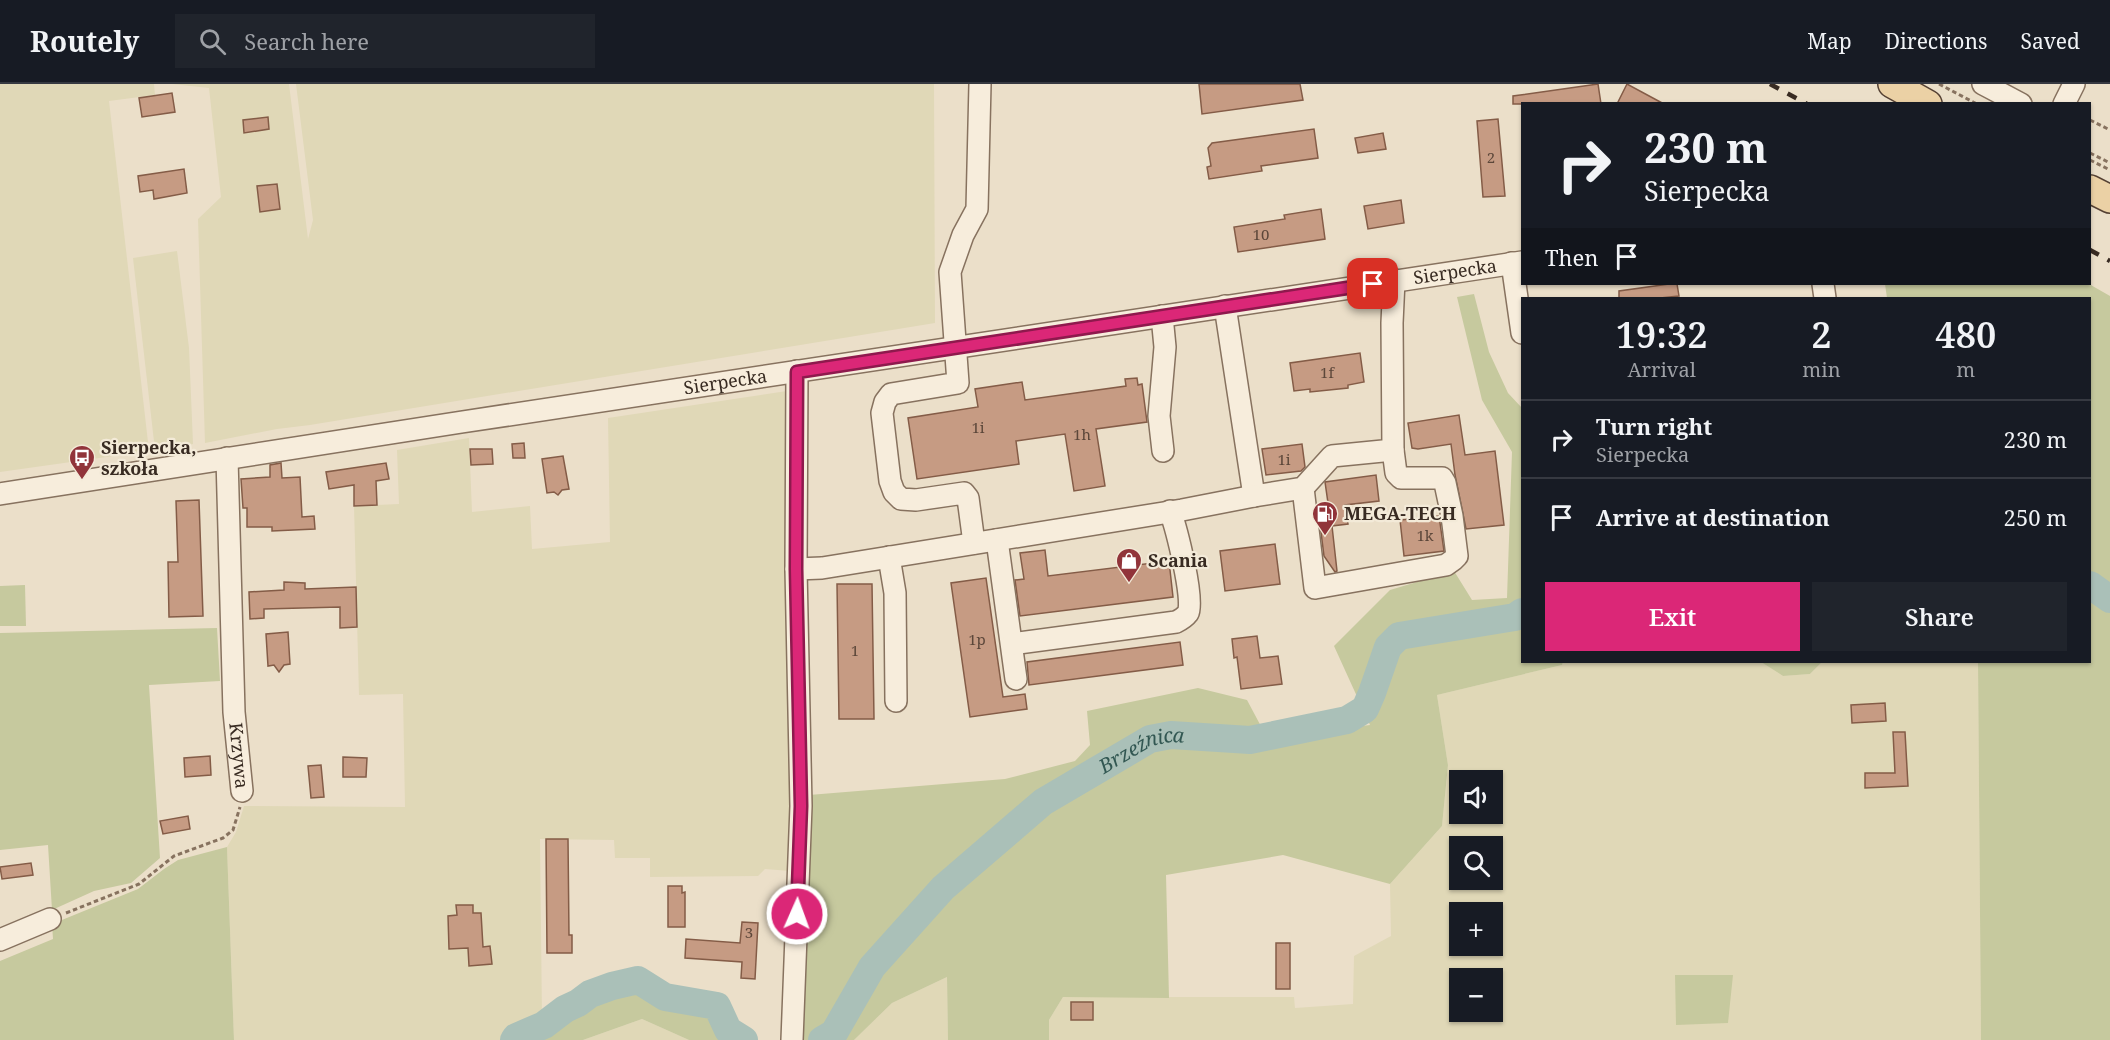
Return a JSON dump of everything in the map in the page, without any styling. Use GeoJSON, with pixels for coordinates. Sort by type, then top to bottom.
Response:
{"type":"FeatureCollection","features":[{"type":"Feature","properties":{"kind":"main road"},"geometry":{"type":"LineString","coordinates":[[1901,91],[1925,102]]}},
{"type":"Feature","properties":{"kind":"main road"},"geometry":{"type":"LineString","coordinates":[[2091,190],[2110,199]]}},
{"type":"Feature","properties":{"kind":"street"},"geometry":{"type":"LineString","coordinates":[[974,543],[968,498],[964,493],[916,500],[901,499],[894,492],[890,481],[882,413],[885,402],[891,394],[958,383],[950,273],[963,235],[977,209],[980,84]]}},
{"type":"Feature","properties":{"kind":"street"},"geometry":{"type":"LineString","coordinates":[[1983,84],[2017,102]]}},
{"type":"Feature","properties":{"kind":"street"},"geometry":{"type":"LineString","coordinates":[[2065,102],[2074,84]]}},
{"type":"Feature","properties":{"kind":"street"},"geometry":{"type":"LineString","coordinates":[[1517,262],[1521,319]]}},
{"type":"Feature","properties":{"kind":"street","name":"Sierpecka"},"geometry":{"type":"LineString","coordinates":[[0,494],[1517,262]]}},
{"type":"Feature","properties":{"kind":"street"},"geometry":{"type":"LineString","coordinates":[[1303,488],[1315,588],[1446,565],[1456,556],[1452,516],[1442,478],[1401,478],[1396,473],[1393,450],[1394,280]]}},
{"type":"Feature","properties":{"kind":"street"},"geometry":{"type":"LineString","coordinates":[[1226,306],[1254,495]]}},
{"type":"Feature","properties":{"kind":"street"},"geometry":{"type":"LineString","coordinates":[[1162,316],[1165,355],[1159,416],[1163,451]]}},
{"type":"Feature","properties":{"kind":"street"},"geometry":{"type":"LineString","coordinates":[[793,1035],[801,806],[796,569],[797,372]]}},
{"type":"Feature","properties":{"kind":"street"},"geometry":{"type":"LineString","coordinates":[[796,569],[822,568],[1303,488],[1332,456],[1393,450]]}},
{"type":"Feature","properties":{"kind":"street","name":"Krzywa"},"geometry":{"type":"LineString","coordinates":[[226,458],[234,712],[242,791]]}},
{"type":"Feature","properties":{"kind":"street"},"geometry":{"type":"LineString","coordinates":[[1012,644],[1176,622],[1182,619],[1188,613],[1190,597],[1170,511]]}},
{"type":"Feature","properties":{"kind":"street"},"geometry":{"type":"LineString","coordinates":[[997,540],[1016,679]]}},
{"type":"Feature","properties":{"kind":"street"},"geometry":{"type":"LineString","coordinates":[[889,557],[895,593],[896,702]]}},
{"type":"Feature","properties":{"kind":"street"},"geometry":{"type":"LineString","coordinates":[[0,940],[50,919]]}},
{"type":"Feature","properties":{"kind":"path"},"geometry":{"type":"LineString","coordinates":[[1939,84],[1973,102]]}},
{"type":"Feature","properties":{"kind":"path"},"geometry":{"type":"LineString","coordinates":[[2091,120],[2110,130]]}},
{"type":"Feature","properties":{"kind":"path"},"geometry":{"type":"LineString","coordinates":[[2091,154],[2110,163]]}},
{"type":"Feature","properties":{"kind":"path"},"geometry":{"type":"LineString","coordinates":[[2091,160],[2110,170]]}},
{"type":"Feature","properties":{"kind":"path","name":"Krzywa"},"geometry":{"type":"LineString","coordinates":[[50,919],[139,884],[174,856],[223,838],[233,830],[242,803],[242,791]]}},
{"type":"Feature","properties":{"kind":"shaded area"},"geometry":{"type":"Polygon","coordinates":[[[0,84],[154,84],[155,95],[109,101],[149,451],[0,472],[0,84]]]}},
{"type":"Feature","properties":{"kind":"shaded area"},"geometry":{"type":"Polygon","coordinates":[[[172,84],[289,84],[308,239],[313,220],[296,84],[934,84],[935,323],[277,429],[205,443],[198,219],[221,197],[209,88],[172,84]]]}},
{"type":"Feature","properties":{"kind":"shaded area"},"geometry":{"type":"Polygon","coordinates":[[[177,251],[189,348],[193,444],[155,450],[133,258],[177,251]]]}},
{"type":"Feature","properties":{"kind":"shaded area"},"geometry":{"type":"Polygon","coordinates":[[[787,391],[792,752],[790,871],[765,869],[758,876],[650,877],[650,858],[615,858],[614,840],[540,839],[542,1019],[526,1031],[513,1035],[511,1040],[234,1040],[227,847],[236,832],[244,806],[405,807],[403,694],[359,695],[354,506],[399,504],[397,450],[469,438],[472,512],[530,506],[532,549],[610,542],[608,418],[787,391]]]}},
{"type":"Feature","properties":{"kind":"shaded area"},"geometry":{"type":"Polygon","coordinates":[[[1563,663],[1763,663],[1783,676],[1810,674],[1821,663],[1978,663],[1981,1040],[1049,1040],[1049,1020],[1063,997],[1294,997],[1295,1008],[1353,1004],[1354,956],[1391,936],[1390,884],[1442,826],[1448,765],[1437,695],[1563,663]]]}},
{"type":"Feature","properties":{"kind":"shaded area"},"geometry":{"type":"Polygon","coordinates":[[[947,977],[948,1040],[854,1040],[892,1003],[947,977]]]}},
{"type":"Feature","properties":{"kind":"shaded area"},"geometry":{"type":"Polygon","coordinates":[[[642,1019],[689,1040],[583,1040],[642,1019]]]}},
{"type":"Feature","properties":{"kind":"green space"},"geometry":{"type":"Polygon","coordinates":[[[1885,285],[2091,285],[2110,296],[2110,1040],[1981,1040],[1978,663],[2091,663],[2091,297],[1887,297],[1885,285]]]}},
{"type":"Feature","properties":{"kind":"green space"},"geometry":{"type":"Polygon","coordinates":[[[1474,294],[1489,352],[1508,393],[1521,407],[1521,663],[1563,663],[1437,695],[1448,765],[1442,826],[1390,884],[1283,855],[1166,875],[1169,998],[1063,997],[1049,1020],[1049,1040],[948,1040],[947,977],[892,1003],[854,1040],[802,1040],[804,962],[808,934],[809,795],[1005,779],[1075,761],[1090,745],[1087,711],[1198,688],[1247,700],[1273,749],[1306,733],[1370,725],[1334,646],[1390,590],[1454,571],[1472,600],[1507,598],[1512,452],[1482,400],[1457,297],[1474,294]]]}},
{"type":"Feature","properties":{"kind":"green space"},"geometry":{"type":"Polygon","coordinates":[[[25,585],[26,626],[0,626],[0,586],[25,585]]]}},
{"type":"Feature","properties":{"kind":"green space"},"geometry":{"type":"Polygon","coordinates":[[[217,628],[220,681],[149,685],[160,858],[131,883],[94,891],[52,910],[48,845],[0,850],[0,633],[217,628]]]}},
{"type":"Feature","properties":{"kind":"green space"},"geometry":{"type":"Polygon","coordinates":[[[1763,663],[1821,663],[1810,674],[1783,676],[1763,663]]]}},
{"type":"Feature","properties":{"kind":"green space"},"geometry":{"type":"Polygon","coordinates":[[[227,847],[234,1040],[0,1040],[0,961],[53,939],[52,924],[138,889],[178,860],[227,847]]]}},
{"type":"Feature","properties":{"kind":"green space"},"geometry":{"type":"Polygon","coordinates":[[[1675,975],[1733,975],[1728,1023],[1676,1025],[1675,975]]]}},
{"type":"Feature","properties":{"kind":"green space"},"geometry":{"type":"Polygon","coordinates":[[[636,984],[676,1005],[699,1005],[716,1012],[718,1028],[732,1040],[689,1040],[642,1019],[583,1040],[520,1040],[548,1028],[570,1012],[582,1009],[592,996],[636,984]]]}},
{"type":"Feature","properties":{"kind":"building"},"geometry":{"type":"Polygon","coordinates":[[[1199,84],[1300,84],[1303,100],[1202,114],[1199,84]]]}},
{"type":"Feature","properties":{"kind":"building"},"geometry":{"type":"Polygon","coordinates":[[[1598,84],[1601,102],[1521,102],[1521,104],[1513,104],[1513,96],[1598,84]]]}},
{"type":"Feature","properties":{"kind":"building"},"geometry":{"type":"Polygon","coordinates":[[[1627,84],[1660,102],[1618,102],[1627,84]]]}},
{"type":"Feature","properties":{"kind":"building"},"geometry":{"type":"Polygon","coordinates":[[[172,93],[175,112],[142,117],[139,98],[172,93]]]}},
{"type":"Feature","properties":{"kind":"building"},"geometry":{"type":"Polygon","coordinates":[[[268,117],[269,129],[244,133],[243,120],[268,117]]]}},
{"type":"Feature","properties":{"kind":"building"},"geometry":{"type":"Polygon","coordinates":[[[1498,119],[1505,196],[1483,197],[1477,121],[1498,119]]]}},
{"type":"Feature","properties":{"kind":"building"},"geometry":{"type":"Polygon","coordinates":[[[1314,129],[1318,158],[1261,166],[1262,171],[1209,179],[1207,167],[1211,166],[1208,148],[1212,143],[1314,129]]]}},
{"type":"Feature","properties":{"kind":"building"},"geometry":{"type":"Polygon","coordinates":[[[1383,133],[1386,149],[1358,153],[1355,138],[1383,133]]]}},
{"type":"Feature","properties":{"kind":"building"},"geometry":{"type":"Polygon","coordinates":[[[184,169],[187,193],[154,199],[153,190],[140,192],[138,176],[184,169]]]}},
{"type":"Feature","properties":{"kind":"building"},"geometry":{"type":"Polygon","coordinates":[[[277,184],[280,209],[260,212],[257,186],[277,184]]]}},
{"type":"Feature","properties":{"kind":"building"},"geometry":{"type":"Polygon","coordinates":[[[1401,200],[1404,223],[1368,229],[1364,206],[1401,200]]]}},
{"type":"Feature","properties":{"kind":"building"},"geometry":{"type":"Polygon","coordinates":[[[1321,209],[1325,239],[1238,252],[1234,227],[1285,219],[1284,215],[1321,209]]]}},
{"type":"Feature","properties":{"kind":"building"},"geometry":{"type":"Polygon","coordinates":[[[1677,285],[1679,296],[1619,297],[1619,291],[1677,285]]]}},
{"type":"Feature","properties":{"kind":"building"},"geometry":{"type":"Polygon","coordinates":[[[1360,353],[1364,382],[1348,385],[1348,388],[1310,392],[1310,389],[1294,391],[1290,363],[1360,353]]]}},
{"type":"Feature","properties":{"kind":"building"},"geometry":{"type":"Polygon","coordinates":[[[1137,378],[1138,385],[1142,384],[1147,422],[1096,429],[1105,486],[1074,491],[1065,434],[1016,441],[1019,464],[917,479],[908,418],[978,407],[975,389],[1022,382],[1025,400],[1126,386],[1125,379],[1137,378]]]}},
{"type":"Feature","properties":{"kind":"building"},"geometry":{"type":"Polygon","coordinates":[[[1459,415],[1465,455],[1495,451],[1504,525],[1466,529],[1451,444],[1412,448],[1408,423],[1459,415]]]}},
{"type":"Feature","properties":{"kind":"building"},"geometry":{"type":"Polygon","coordinates":[[[524,443],[525,458],[513,458],[512,444],[524,443]]]}},
{"type":"Feature","properties":{"kind":"building"},"geometry":{"type":"Polygon","coordinates":[[[1302,444],[1305,467],[1301,471],[1266,475],[1262,449],[1302,444]]]}},
{"type":"Feature","properties":{"kind":"building"},"geometry":{"type":"Polygon","coordinates":[[[470,449],[492,449],[493,464],[471,465],[470,449]]]}},
{"type":"Feature","properties":{"kind":"building"},"geometry":{"type":"Polygon","coordinates":[[[563,456],[569,489],[562,490],[558,495],[554,492],[547,493],[542,459],[563,456]]]}},
{"type":"Feature","properties":{"kind":"building"},"geometry":{"type":"Polygon","coordinates":[[[281,463],[282,478],[300,477],[302,517],[314,516],[315,529],[272,531],[272,527],[247,527],[247,508],[243,508],[241,479],[270,477],[270,465],[281,463]]]}},
{"type":"Feature","properties":{"kind":"building"},"geometry":{"type":"Polygon","coordinates":[[[386,463],[389,479],[376,481],[377,505],[354,506],[354,485],[329,489],[326,472],[386,463]]]}},
{"type":"Feature","properties":{"kind":"building"},"geometry":{"type":"Polygon","coordinates":[[[1376,475],[1379,501],[1345,505],[1348,524],[1332,526],[1337,571],[1335,572],[1324,556],[1320,524],[1324,523],[1322,504],[1328,503],[1325,482],[1376,475]]]}},
{"type":"Feature","properties":{"kind":"building"},"geometry":{"type":"Polygon","coordinates":[[[199,500],[203,616],[169,617],[168,562],[178,562],[176,501],[199,500]]]}},
{"type":"Feature","properties":{"kind":"building"},"geometry":{"type":"Polygon","coordinates":[[[1439,516],[1444,551],[1404,556],[1400,520],[1439,516]]]}},
{"type":"Feature","properties":{"kind":"building"},"geometry":{"type":"Polygon","coordinates":[[[1275,544],[1280,584],[1225,591],[1220,551],[1275,544]]]}},
{"type":"Feature","properties":{"kind":"building"},"geometry":{"type":"Polygon","coordinates":[[[1045,550],[1048,576],[1169,561],[1173,597],[1020,616],[1015,580],[1024,579],[1020,553],[1045,550]]]}},
{"type":"Feature","properties":{"kind":"building"},"geometry":{"type":"Polygon","coordinates":[[[986,578],[1003,697],[1025,694],[1027,709],[970,717],[951,583],[986,578]]]}},
{"type":"Feature","properties":{"kind":"building"},"geometry":{"type":"Polygon","coordinates":[[[284,582],[305,583],[305,589],[356,587],[357,627],[340,628],[340,607],[264,609],[264,618],[250,619],[249,592],[284,590],[284,582]]]}},
{"type":"Feature","properties":{"kind":"building"},"geometry":{"type":"Polygon","coordinates":[[[837,584],[872,584],[874,719],[839,719],[837,584]]]}},
{"type":"Feature","properties":{"kind":"building"},"geometry":{"type":"Polygon","coordinates":[[[288,632],[290,664],[284,665],[279,672],[274,665],[268,666],[266,634],[288,632]]]}},
{"type":"Feature","properties":{"kind":"building"},"geometry":{"type":"Polygon","coordinates":[[[1257,636],[1260,658],[1278,656],[1282,684],[1241,689],[1232,639],[1257,636]]]}},
{"type":"Feature","properties":{"kind":"building"},"geometry":{"type":"Polygon","coordinates":[[[1180,642],[1183,665],[1029,685],[1027,662],[1180,642]]]}},
{"type":"Feature","properties":{"kind":"building"},"geometry":{"type":"Polygon","coordinates":[[[1885,703],[1886,721],[1852,723],[1851,705],[1885,703]]]}},
{"type":"Feature","properties":{"kind":"building"},"geometry":{"type":"Polygon","coordinates":[[[1893,732],[1905,732],[1908,786],[1865,788],[1865,773],[1895,773],[1893,732]]]}},
{"type":"Feature","properties":{"kind":"building"},"geometry":{"type":"Polygon","coordinates":[[[210,756],[211,775],[185,777],[184,758],[210,756]]]}},
{"type":"Feature","properties":{"kind":"building"},"geometry":{"type":"Polygon","coordinates":[[[343,757],[367,758],[366,777],[343,777],[343,757]]]}},
{"type":"Feature","properties":{"kind":"building"},"geometry":{"type":"Polygon","coordinates":[[[321,765],[324,797],[311,798],[308,766],[321,765]]]}},
{"type":"Feature","properties":{"kind":"building"},"geometry":{"type":"Polygon","coordinates":[[[188,816],[190,829],[163,834],[160,821],[188,816]]]}},
{"type":"Feature","properties":{"kind":"building"},"geometry":{"type":"Polygon","coordinates":[[[546,839],[568,839],[569,935],[572,935],[572,953],[547,953],[546,839]]]}},
{"type":"Feature","properties":{"kind":"building"},"geometry":{"type":"Polygon","coordinates":[[[31,863],[33,875],[2,879],[0,867],[31,863]]]}},
{"type":"Feature","properties":{"kind":"building"},"geometry":{"type":"Polygon","coordinates":[[[668,886],[682,886],[682,893],[685,892],[685,927],[668,927],[668,886]]]}},
{"type":"Feature","properties":{"kind":"building"},"geometry":{"type":"Polygon","coordinates":[[[456,905],[473,905],[473,913],[481,913],[483,947],[490,946],[492,964],[469,966],[468,948],[449,949],[448,916],[457,915],[456,905]]]}},
{"type":"Feature","properties":{"kind":"building"},"geometry":{"type":"Polygon","coordinates":[[[742,922],[758,923],[755,979],[741,978],[742,962],[685,958],[686,939],[740,943],[742,922]]]}},
{"type":"Feature","properties":{"kind":"building"},"geometry":{"type":"Polygon","coordinates":[[[1276,943],[1290,943],[1290,989],[1276,989],[1276,943]]]}},
{"type":"Feature","properties":{"kind":"building"},"geometry":{"type":"Polygon","coordinates":[[[1071,1002],[1093,1002],[1093,1020],[1071,1020],[1071,1002]]]}},
{"type":"Feature","properties":{"kind":"waterway","name":"Brzeźnica"},"geometry":{"type":"LineString","coordinates":[[2091,586],[2110,599]]}},
{"type":"Feature","properties":{"kind":"waterway","name":"Brzeźnica"},"geometry":{"type":"LineString","coordinates":[[822,1040],[834,1033],[872,967],[943,888],[1043,802],[1150,739],[1171,735],[1250,740],[1347,720],[1365,709],[1388,647],[1399,636],[1515,617],[1521,613]]}},
{"type":"Feature","properties":{"kind":"waterway","name":"Brzeźnica"},"geometry":{"type":"LineString","coordinates":[[514,1040],[544,1025],[590,994],[638,980],[665,997],[717,1006],[728,1030],[744,1040]]}},
{"type":"Feature","properties":{"kind":"railway"},"geometry":{"type":"LineString","coordinates":[[1770,84],[1803,102]]}},
{"type":"Feature","properties":{"kind":"railway"},"geometry":{"type":"LineString","coordinates":[[2091,251],[2110,261]]}},
{"type":"Feature","properties":{"kind":"place","name":"Sierpecka, szkoła"},"geometry":{"type":"Point","coordinates":[82,481]}},
{"type":"Feature","properties":{"kind":"place","name":"MEGA-TECH"},"geometry":{"type":"Point","coordinates":[1325,537]}},
{"type":"Feature","properties":{"kind":"place","name":"Scania"},"geometry":{"type":"Point","coordinates":[1129,584]}},
{"type":"Feature","properties":{"kind":"route"},"geometry":{"type":"LineString","coordinates":[[797,914],[801,806],[796,569],[797,372],[1373,284]]}}]}
